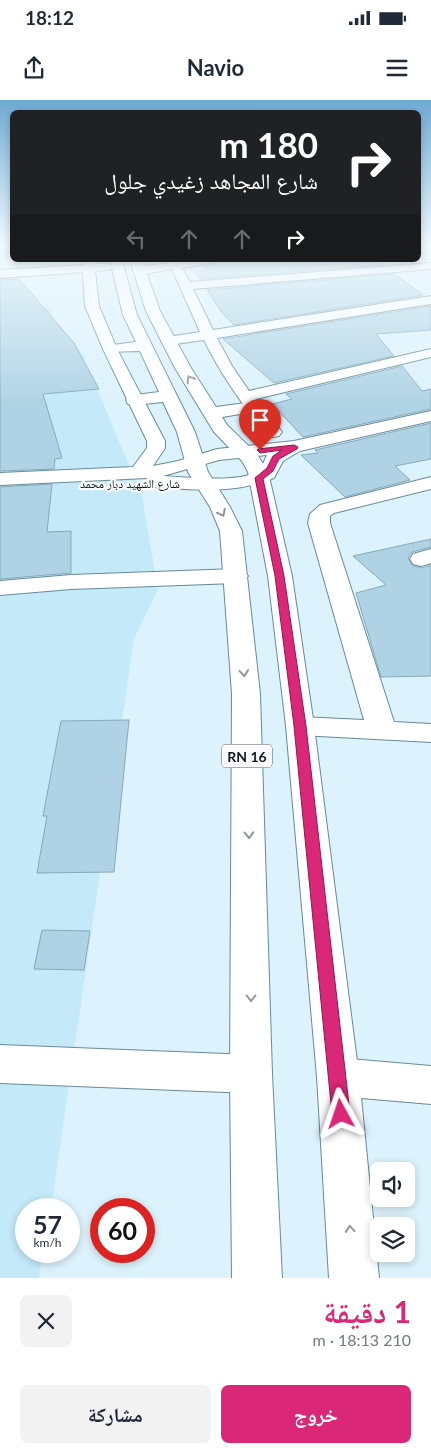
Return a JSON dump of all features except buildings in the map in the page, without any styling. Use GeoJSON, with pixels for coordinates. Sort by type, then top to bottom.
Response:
{"type":"FeatureCollection","features":[{"type":"Feature","properties":{"kind":"street"},"geometry":{"type":"LineString","coordinates":[[91,298],[92,306],[110,349],[156,441],[156,448],[138,474]]}},
{"type":"Feature","properties":{"kind":"street","name":"RN 16"},"geometry":{"type":"LineString","coordinates":[[125,298],[130,315],[156,343],[211,413],[220,428],[255,465],[259,478],[280,576],[300,726],[338,1077],[354,1278]]}},
{"type":"Feature","properties":{"kind":"street"},"geometry":{"type":"LineString","coordinates":[[191,298],[224,366],[273,432]]}},
{"type":"Feature","properties":{"kind":"street"},"geometry":{"type":"LineString","coordinates":[[110,349],[431,300]]}},
{"type":"Feature","properties":{"kind":"street","name":"RN 16"},"geometry":{"type":"LineString","coordinates":[[156,343],[168,396],[190,444],[199,473],[220,508],[231,532],[236,576],[246,694],[251,1074],[257,1278]]}},
{"type":"Feature","properties":{"kind":"street"},"geometry":{"type":"LineString","coordinates":[[211,413],[431,353]]}},
{"type":"Feature","properties":{"kind":"street"},"geometry":{"type":"LineString","coordinates":[[134,400],[168,396]]}},
{"type":"Feature","properties":{"kind":"street"},"geometry":{"type":"LineString","coordinates":[[259,478],[270,470],[275,458],[294,447],[431,416]]}},
{"type":"Feature","properties":{"kind":"street","name":"شارع الشهيد دبار محمد"},"geometry":{"type":"LineString","coordinates":[[3,483],[150,481],[199,473],[217,455],[294,447]]}},
{"type":"Feature","properties":{"kind":"street","name":"شارع الشهيد دبار محمد"},"geometry":{"type":"LineString","coordinates":[[3,483],[138,474],[167,470],[199,473],[239,483],[259,478]]}},
{"type":"Feature","properties":{"kind":"street"},"geometry":{"type":"LineString","coordinates":[[382,731],[319,518],[321,513],[327,509],[431,483]]}},
{"type":"Feature","properties":{"kind":"street"},"geometry":{"type":"LineString","coordinates":[[0,588],[71,582],[236,576]]}},
{"type":"Feature","properties":{"kind":"street"},"geometry":{"type":"LineString","coordinates":[[300,726],[431,733]]}},
{"type":"Feature","properties":{"kind":"street"},"geometry":{"type":"LineString","coordinates":[[0,1064],[251,1074]]}},
{"type":"Feature","properties":{"kind":"street"},"geometry":{"type":"LineString","coordinates":[[338,1077],[431,1085]]}},
{"type":"Feature","properties":{"kind":"shaded area"},"geometry":{"type":"Polygon","coordinates":[[[51,306],[52,318],[85,357],[85,364],[142,496],[158,589],[134,639],[53,1198],[15,1198],[15,1263],[41,1263],[39,1278],[0,1278],[0,313],[51,306]]]}},
{"type":"Feature","properties":{"kind":"route"},"geometry":{"type":"LineString","coordinates":[[260,450],[294,447],[279,454],[275,458],[270,470],[259,478],[280,576],[300,726],[341,1114]]}}]}
